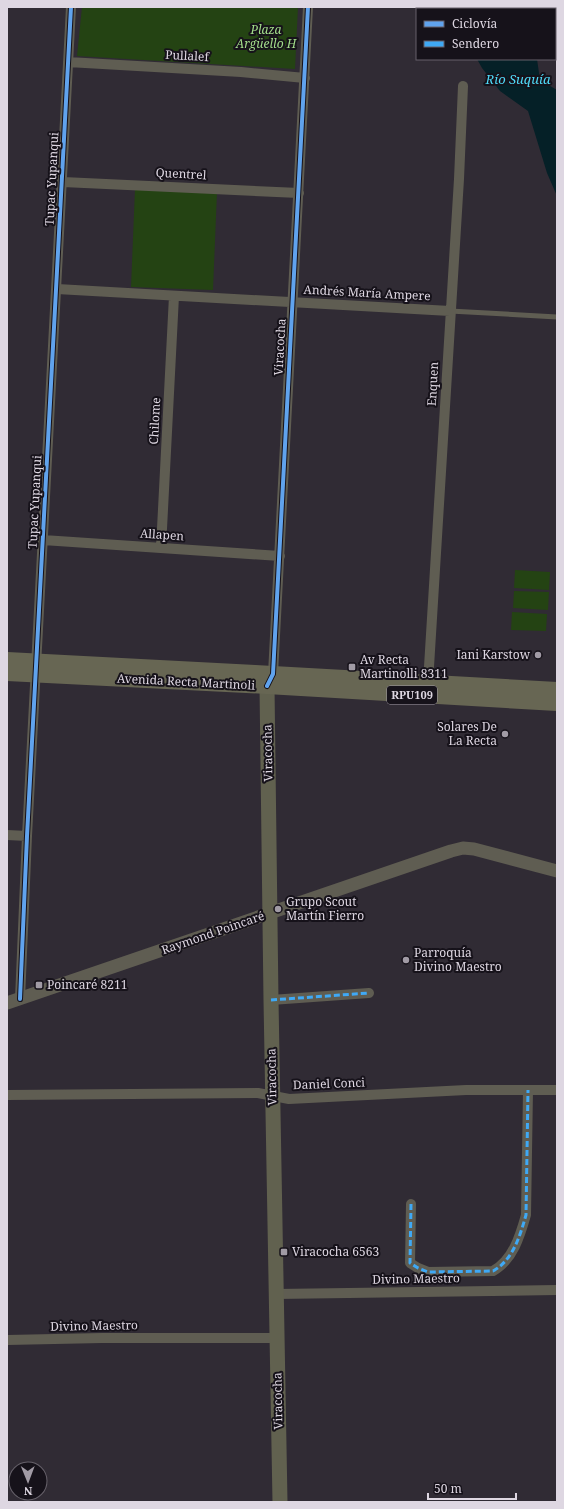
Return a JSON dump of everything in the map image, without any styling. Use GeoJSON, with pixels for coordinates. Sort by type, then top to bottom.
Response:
{"type":"FeatureCollection","features":[{"type":"Feature","properties":{"kind":"main road","name":"Avenida Recta Martinoli"},"geometry":{"type":"LineString","coordinates":[[7,660],[36,668],[270,680],[557,703]]}},
{"type":"Feature","properties":{"kind":"main road","name":"Avenida Recta Martinoli"},"geometry":{"type":"LineString","coordinates":[[7,673],[36,668]]}},
{"type":"Feature","properties":{"kind":"main road","name":"Avenida Recta Martinoli"},"geometry":{"type":"LineString","coordinates":[[270,680],[428,683],[557,690]]}},
{"type":"Feature","properties":{"kind":"main road","name":"Viracocha"},"geometry":{"type":"LineString","coordinates":[[270,680],[272,1095],[280,1502]]}},
{"type":"Feature","properties":{"kind":"street","name":"Tupac Yupanqui"},"geometry":{"type":"LineString","coordinates":[[20,999],[27,836],[63,182],[71,7]]}},
{"type":"Feature","properties":{"kind":"street","name":"Viracocha"},"geometry":{"type":"LineString","coordinates":[[270,680],[280,556],[308,7]]}},
{"type":"Feature","properties":{"kind":"street","name":"Pullalef"},"geometry":{"type":"LineString","coordinates":[[68,62],[241,72],[305,78]]}},
{"type":"Feature","properties":{"kind":"street","name":"Enquen"},"geometry":{"type":"LineString","coordinates":[[428,683],[459,179],[463,86]]}},
{"type":"Feature","properties":{"kind":"street","name":"Quentrel"},"geometry":{"type":"LineString","coordinates":[[63,182],[299,193]]}},
{"type":"Feature","properties":{"kind":"street","name":"Andrés María Ampere"},"geometry":{"type":"LineString","coordinates":[[57,289],[450,311]]}},
{"type":"Feature","properties":{"kind":"street","name":"Chilome"},"geometry":{"type":"LineString","coordinates":[[161,548],[174,296]]}},
{"type":"Feature","properties":{"kind":"street","name":"Allapen"},"geometry":{"type":"LineString","coordinates":[[43,540],[280,556]]}},
{"type":"Feature","properties":{"kind":"street"},"geometry":{"type":"LineString","coordinates":[[7,835],[27,836]]}},
{"type":"Feature","properties":{"kind":"street","name":"Raymond Poincaré"},"geometry":{"type":"LineString","coordinates":[[7,1003],[463,848],[557,870]]}},
{"type":"Feature","properties":{"kind":"street"},"geometry":{"type":"LineString","coordinates":[[271,1000],[369,993]]}},
{"type":"Feature","properties":{"kind":"street","name":"Daniel Conci"},"geometry":{"type":"LineString","coordinates":[[7,1095],[258,1093],[289,1099],[466,1090],[557,1090]]}},
{"type":"Feature","properties":{"kind":"street"},"geometry":{"type":"LineString","coordinates":[[411,1204],[410,1262],[418,1268],[428,1272],[493,1271],[500,1267],[513,1251],[521,1235],[526,1216],[528,1090]]}},
{"type":"Feature","properties":{"kind":"street","name":"Divino Maestro"},"geometry":{"type":"LineString","coordinates":[[276,1294],[557,1290]]}},
{"type":"Feature","properties":{"kind":"street","name":"Divino Maestro"},"geometry":{"type":"LineString","coordinates":[[7,1340],[102,1338],[277,1338]]}},
{"type":"Feature","properties":{"kind":"lane","name":"Andrés María Ampere"},"geometry":{"type":"LineString","coordinates":[[450,311],[557,317]]}},
{"type":"Feature","properties":{"kind":"green space","name":"Plaza Argüello H"},"geometry":{"type":"Polygon","coordinates":[[[82,7],[298,7],[295,69],[77,56],[82,7]]]}},
{"type":"Feature","properties":{"kind":"green space"},"geometry":{"type":"Polygon","coordinates":[[[135,189],[217,192],[213,290],[131,287],[135,189]]]}},
{"type":"Feature","properties":{"kind":"green space"},"geometry":{"type":"Polygon","coordinates":[[[515,570],[550,572],[549,590],[514,588],[515,570]]]}},
{"type":"Feature","properties":{"kind":"green space"},"geometry":{"type":"Polygon","coordinates":[[[514,591],[549,592],[548,610],[513,608],[514,591]]]}},
{"type":"Feature","properties":{"kind":"green space"},"geometry":{"type":"Polygon","coordinates":[[[512,612],[547,614],[546,631],[511,630],[512,612]]]}},
{"type":"Feature","properties":{"kind":"water","name":"Río Suquía"},"geometry":{"type":"Polygon","coordinates":[[[478,60],[537,60],[540,80],[557,90],[557,196],[547,173],[528,111],[500,91],[478,60]]]}},
{"type":"Feature","properties":{"kind":"marked path"},"geometry":{"type":"LineString","coordinates":[[271,1000],[369,993]]}},
{"type":"Feature","properties":{"kind":"marked path"},"geometry":{"type":"LineString","coordinates":[[411,1204],[410,1263],[418,1268],[428,1272],[493,1271],[506,1261],[515,1247],[526,1215],[528,1090]]}},
{"type":"Feature","properties":{"kind":"cycle path"},"geometry":{"type":"LineString","coordinates":[[20,999],[27,836],[71,7]]}},
{"type":"Feature","properties":{"kind":"cycle path"},"geometry":{"type":"LineString","coordinates":[[267,686],[273,674],[308,7]]}},
{"type":"Feature","properties":{"kind":"place","name":"Iani Karstow"},"geometry":{"type":"Point","coordinates":[538,655]}},
{"type":"Feature","properties":{"kind":"place","name":"Av Recta Martinolli 8311"},"geometry":{"type":"Point","coordinates":[352,667]}},
{"type":"Feature","properties":{"kind":"place","name":"Solares De La Recta"},"geometry":{"type":"Point","coordinates":[505,734]}},
{"type":"Feature","properties":{"kind":"place","name":"Grupo Scout Martín Fierro"},"geometry":{"type":"Point","coordinates":[278,909]}},
{"type":"Feature","properties":{"kind":"place","name":"Parroquía Divino Maestro"},"geometry":{"type":"Point","coordinates":[406,960]}},
{"type":"Feature","properties":{"kind":"place","name":"Poincaré 8211"},"geometry":{"type":"Point","coordinates":[39,985]}},
{"type":"Feature","properties":{"kind":"place","name":"Viracocha 6563"},"geometry":{"type":"Point","coordinates":[284,1252]}}]}
